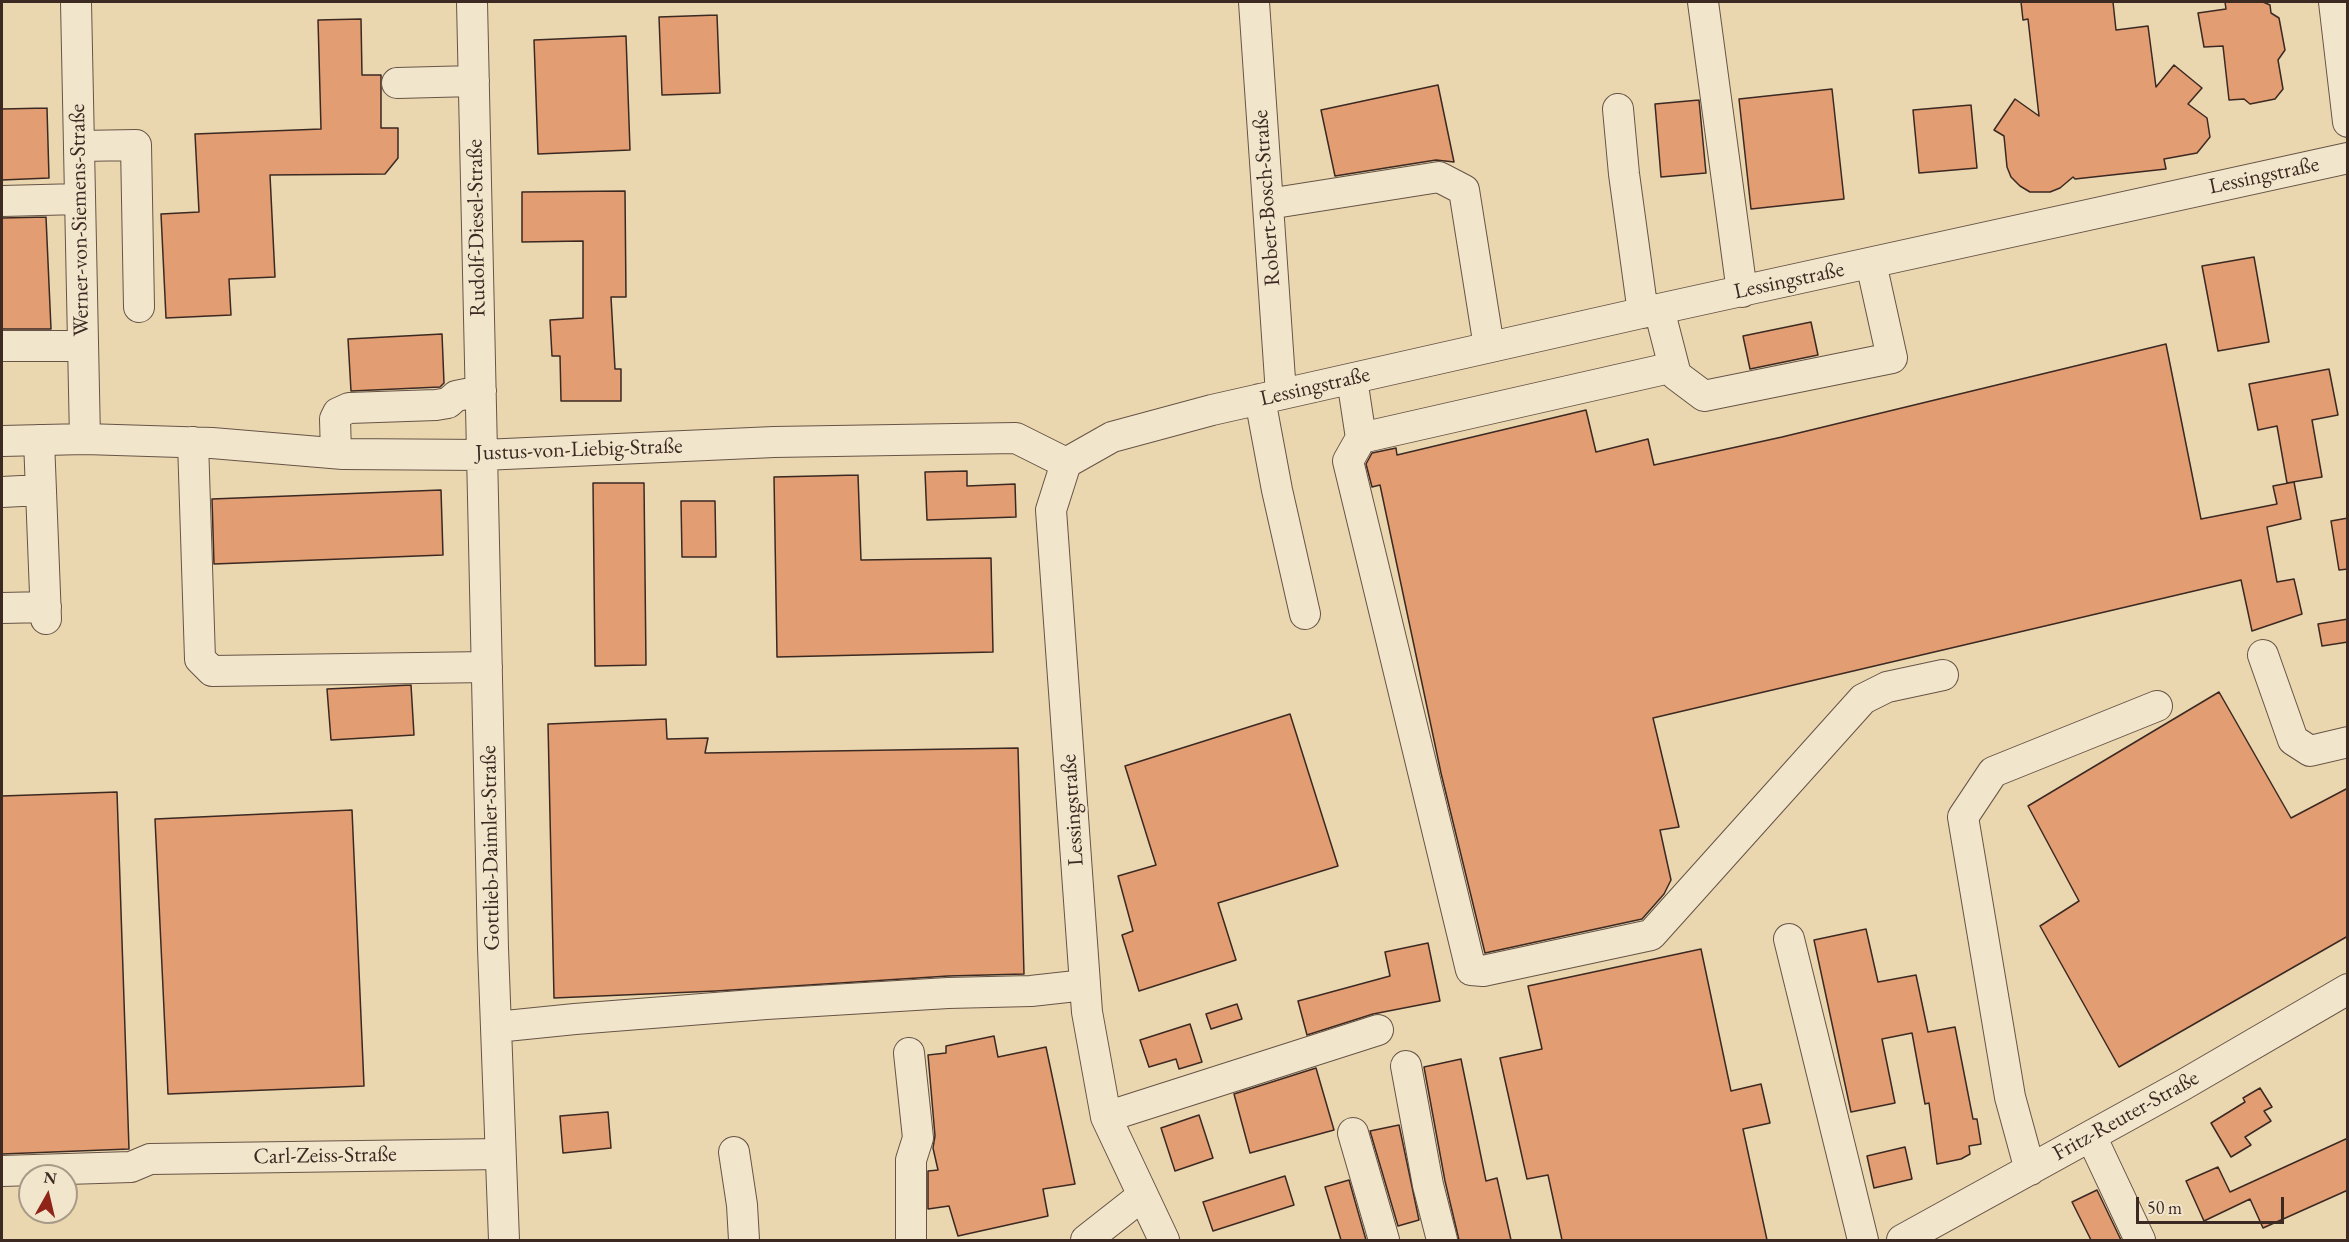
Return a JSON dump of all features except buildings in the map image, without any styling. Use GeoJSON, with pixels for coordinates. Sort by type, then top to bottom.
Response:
{"type":"FeatureCollection","features":[{"type":"Feature","properties":{"kind":"street","name":"Werner-von-Siemens-Straße"},"geometry":{"type":"LineString","coordinates":[[76,2],[85,439]]}},
{"type":"Feature","properties":{"kind":"street","name":"Rudolf-Diesel-Straße"},"geometry":{"type":"LineString","coordinates":[[472,2],[483,455]]}},
{"type":"Feature","properties":{"kind":"street","name":"Robert-Bosch-Straße"},"geometry":{"type":"LineString","coordinates":[[1254,2],[1268,204],[1270,397],[1277,490],[1305,614]]}},
{"type":"Feature","properties":{"kind":"street"},"geometry":{"type":"LineString","coordinates":[[1703,2],[1742,292]]}},
{"type":"Feature","properties":{"kind":"street"},"geometry":{"type":"LineString","coordinates":[[2334,2],[2344,58],[2348,122]]}},
{"type":"Feature","properties":{"kind":"street"},"geometry":{"type":"LineString","coordinates":[[397,83],[474,81]]}},
{"type":"Feature","properties":{"kind":"street"},"geometry":{"type":"LineString","coordinates":[[1618,109],[1624,174],[1651,311],[1676,375],[1704,396],[1892,358],[1871,263]]}},
{"type":"Feature","properties":{"kind":"street"},"geometry":{"type":"LineString","coordinates":[[79,146],[135,145],[139,307]]}},
{"type":"Feature","properties":{"kind":"street","name":"Lessingstraße"},"geometry":{"type":"LineString","coordinates":[[1164,1240],[1106,1117],[1088,1012],[1051,510],[1066,463],[1112,437],[1270,397],[2348,158]]}},
{"type":"Feature","properties":{"kind":"street"},"geometry":{"type":"LineString","coordinates":[[1268,204],[1439,177],[1464,190],[1489,348]]}},
{"type":"Feature","properties":{"kind":"street"},"geometry":{"type":"LineString","coordinates":[[2,201],[80,199]]}},
{"type":"Feature","properties":{"kind":"street"},"geometry":{"type":"LineString","coordinates":[[2,346],[83,346]]}},
{"type":"Feature","properties":{"kind":"street"},"geometry":{"type":"LineString","coordinates":[[1361,438],[1674,367]]}},
{"type":"Feature","properties":{"kind":"street"},"geometry":{"type":"LineString","coordinates":[[1352,379],[1361,438],[1348,461],[1471,970],[1482,971],[1651,935],[1863,699],[1887,687],[1943,675]]}},
{"type":"Feature","properties":{"kind":"street"},"geometry":{"type":"LineString","coordinates":[[336,453],[335,419],[338,413],[350,408],[436,405],[448,403],[456,396],[481,391]]}},
{"type":"Feature","properties":{"kind":"street","name":"Justus-von-Liebig-Straße"},"geometry":{"type":"LineString","coordinates":[[13,440],[193,442],[336,453],[483,455],[774,442],[1016,438],[1066,463]]}},
{"type":"Feature","properties":{"kind":"street"},"geometry":{"type":"LineString","coordinates":[[2,608],[46,613],[41,490],[13,440]]}},
{"type":"Feature","properties":{"kind":"street"},"geometry":{"type":"LineString","coordinates":[[193,442],[200,658],[212,671],[487,668]]}},
{"type":"Feature","properties":{"kind":"street","name":"Gottlieb-Daimler-Straße"},"geometry":{"type":"LineString","coordinates":[[483,455],[496,1027],[504,1240]]}},
{"type":"Feature","properties":{"kind":"street"},"geometry":{"type":"LineString","coordinates":[[2,492],[41,490]]}},
{"type":"Feature","properties":{"kind":"street"},"geometry":{"type":"LineString","coordinates":[[2263,655],[2293,740],[2310,751],[2348,742]]}},
{"type":"Feature","properties":{"kind":"street"},"geometry":{"type":"LineString","coordinates":[[2030,1170],[2010,1097],[1963,817],[1993,772],[2157,706]]}},
{"type":"Feature","properties":{"kind":"street"},"geometry":{"type":"LineString","coordinates":[[1789,939],[1863,1240]]}},
{"type":"Feature","properties":{"kind":"street"},"geometry":{"type":"LineString","coordinates":[[496,1027],[575,1018],[766,1004],[938,993],[1031,991],[1085,985]]}},
{"type":"Feature","properties":{"kind":"street","name":"Fritz-Reuter-Straße"},"geometry":{"type":"LineString","coordinates":[[1902,1240],[2183,1085],[2348,989]]}},
{"type":"Feature","properties":{"kind":"street"},"geometry":{"type":"LineString","coordinates":[[1106,1117],[1378,1030]]}},
{"type":"Feature","properties":{"kind":"street"},"geometry":{"type":"LineString","coordinates":[[909,1053],[918,1138],[910,1160],[910,1240]]}},
{"type":"Feature","properties":{"kind":"street"},"geometry":{"type":"LineString","coordinates":[[1406,1066],[1428,1185],[1442,1240]]}},
{"type":"Feature","properties":{"kind":"street"},"geometry":{"type":"LineString","coordinates":[[1353,1133],[1384,1240]]}},
{"type":"Feature","properties":{"kind":"street"},"geometry":{"type":"LineString","coordinates":[[2091,1136],[2140,1240]]}},
{"type":"Feature","properties":{"kind":"street"},"geometry":{"type":"LineString","coordinates":[[734,1152],[742,1205],[744,1240]]}},
{"type":"Feature","properties":{"kind":"street","name":"Carl-Zeiss-Straße"},"geometry":{"type":"LineString","coordinates":[[2,1171],[131,1167],[150,1159],[500,1154]]}},
{"type":"Feature","properties":{"kind":"street"},"geometry":{"type":"LineString","coordinates":[[1086,1240],[1142,1196]]}}]}
